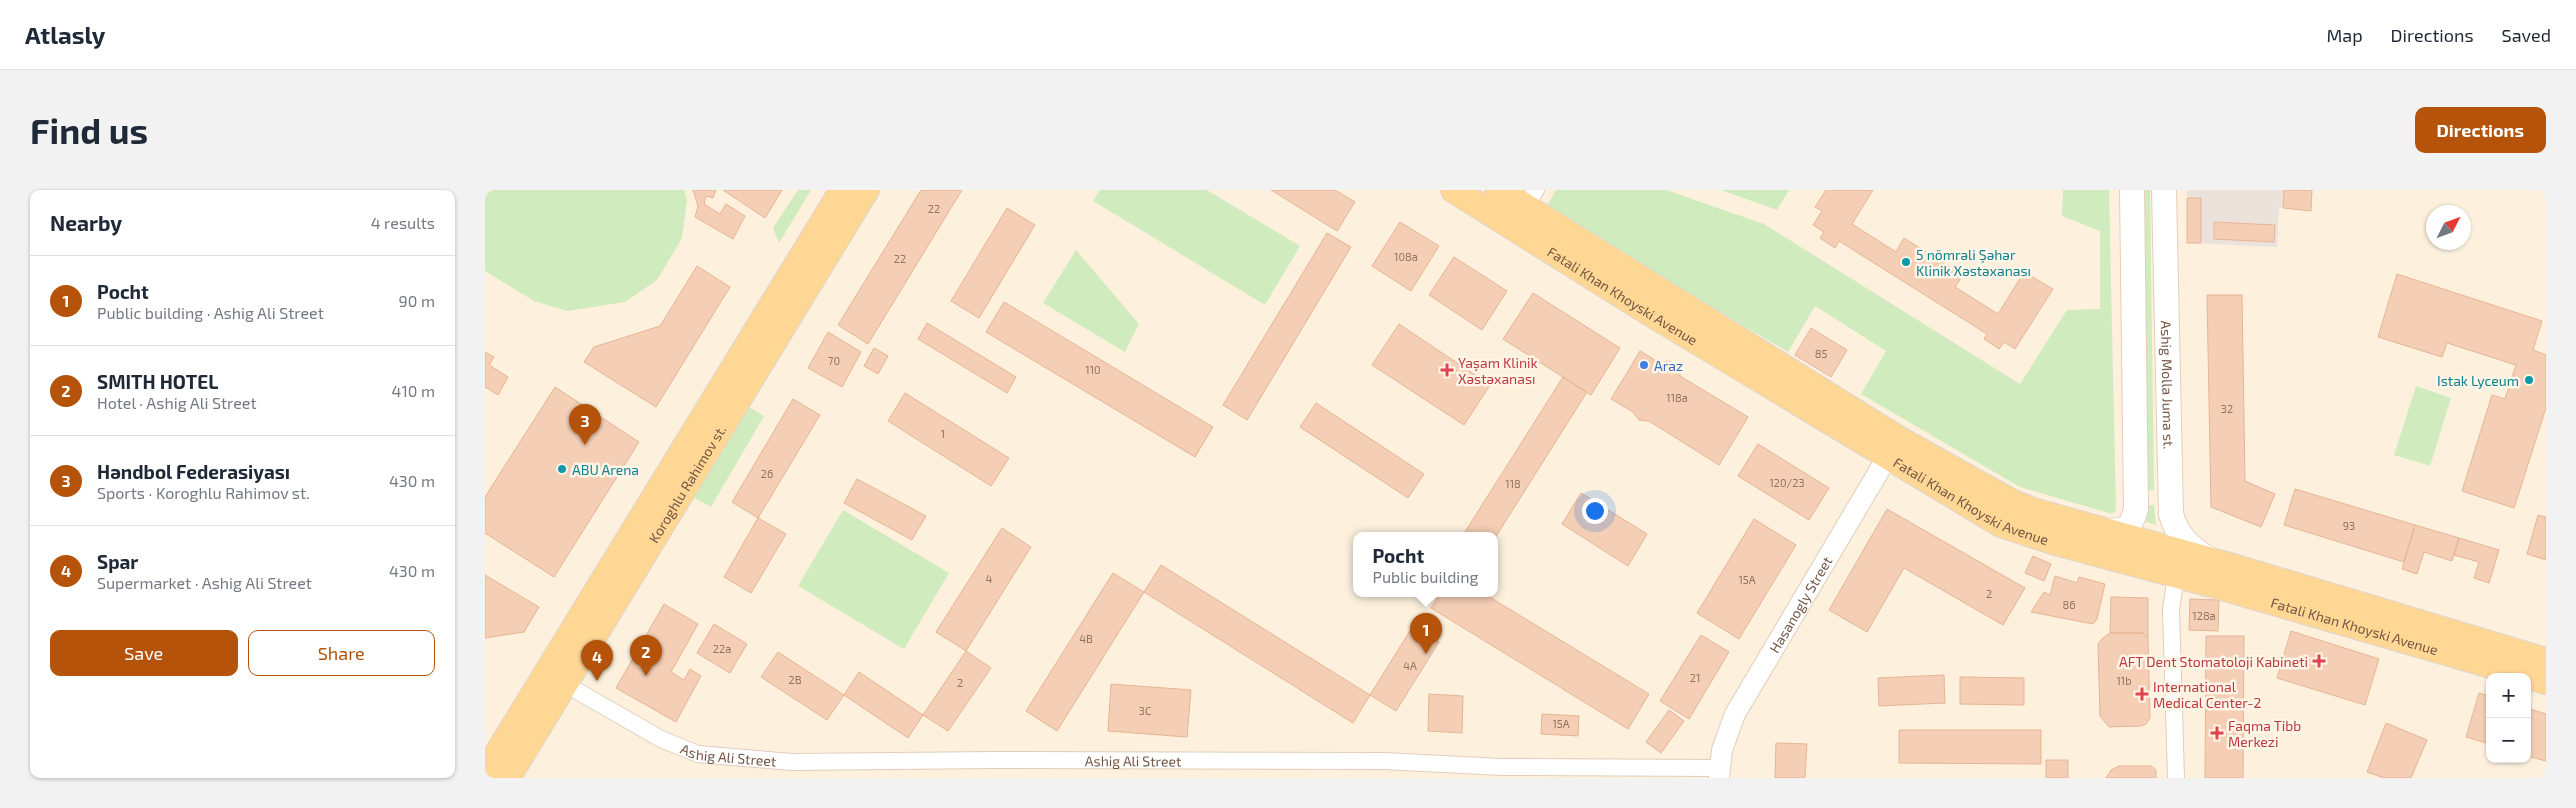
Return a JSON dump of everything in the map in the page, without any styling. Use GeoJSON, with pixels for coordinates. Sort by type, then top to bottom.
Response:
{"type":"FeatureCollection","features":[{"type":"Feature","properties":{"kind":"main road","name":"Koroghlu Rahimov st."},"geometry":{"type":"LineString","coordinates":[[485,774],[843,190]]}},
{"type":"Feature","properties":{"kind":"main road","name":"Koroghlu Rahimov st."},"geometry":{"type":"LineString","coordinates":[[507,778],[866,190]]}},
{"type":"Feature","properties":{"kind":"main road","name":"Fatali Khan Khoyski Avenue"},"geometry":{"type":"LineString","coordinates":[[1454,190],[1638,306],[1893,448],[2013,503],[2546,661]]}},
{"type":"Feature","properties":{"kind":"main road","name":"Fatali Khan Khoyski Avenue"},"geometry":{"type":"LineString","coordinates":[[1498,190],[1530,199],[2001,524],[2044,539],[2546,681]]}},
{"type":"Feature","properties":{"kind":"main road"},"geometry":{"type":"LineString","coordinates":[[2103,531],[2121,530],[2131,525],[2136,498],[2132,190]]}},
{"type":"Feature","properties":{"kind":"main road","name":"Ashig Molla Juma st."},"geometry":{"type":"LineString","coordinates":[[2163,190],[2169,498],[2171,514],[2178,533],[2197,551],[2213,561]]}},
{"type":"Feature","properties":{"kind":"main road"},"geometry":{"type":"LineString","coordinates":[[2136,498],[2169,498]]}},
{"type":"Feature","properties":{"kind":"street","name":"Hasanogly Street"},"geometry":{"type":"LineString","coordinates":[[1719,773],[1728,732],[1735,714],[1893,448]]}},
{"type":"Feature","properties":{"kind":"street"},"geometry":{"type":"LineString","coordinates":[[2176,575],[2171,610],[2176,778]]}},
{"type":"Feature","properties":{"kind":"street","name":"Ashig Ali Street"},"geometry":{"type":"LineString","coordinates":[[565,684],[661,739],[698,754],[792,762],[995,760],[1384,761],[1502,767],[1719,773]]}},
{"type":"Feature","properties":{"kind":"shaded area"},"geometry":{"type":"Polygon","coordinates":[[[2187,190],[2312,190],[2311,211],[2279,207],[2277,247],[2187,243],[2187,190]]]}},
{"type":"Feature","properties":{"kind":"green space"},"geometry":{"type":"Polygon","coordinates":[[[485,190],[684,190],[687,200],[682,238],[657,280],[625,302],[567,311],[534,301],[485,271],[485,190]]]}},
{"type":"Feature","properties":{"kind":"green space"},"geometry":{"type":"Polygon","coordinates":[[[798,190],[811,190],[779,243],[773,228],[798,190]]]}},
{"type":"Feature","properties":{"kind":"green space"},"geometry":{"type":"Polygon","coordinates":[[[1100,190],[1207,190],[1300,246],[1265,305],[1093,201],[1100,190]]]}},
{"type":"Feature","properties":{"kind":"green space"},"geometry":{"type":"Polygon","coordinates":[[[1556,190],[1666,190],[1764,224],[2020,384],[2067,310],[2100,309],[2100,231],[2062,216],[2063,190],[2109,190],[2116,510],[2112,514],[2020,487],[1861,394],[1886,351],[1815,306],[1788,352],[1545,209],[1556,190]]]}},
{"type":"Feature","properties":{"kind":"green space"},"geometry":{"type":"Polygon","coordinates":[[[1721,190],[1789,190],[1777,210],[1721,190]]]}},
{"type":"Feature","properties":{"kind":"green space"},"geometry":{"type":"Polygon","coordinates":[[[2140,190],[2150,190],[2154,490],[2144,490],[2140,190]]]}},
{"type":"Feature","properties":{"kind":"green space"},"geometry":{"type":"Polygon","coordinates":[[[1076,250],[1139,324],[1125,352],[1043,303],[1076,250]]]}},
{"type":"Feature","properties":{"kind":"green space"},"geometry":{"type":"Polygon","coordinates":[[[2416,386],[2451,398],[2430,466],[2394,455],[2416,386]]]}},
{"type":"Feature","properties":{"kind":"green space"},"geometry":{"type":"Polygon","coordinates":[[[747,406],[764,416],[711,507],[691,496],[747,406]]]}},
{"type":"Feature","properties":{"kind":"green space"},"geometry":{"type":"Polygon","coordinates":[[[2148,505],[2154,505],[2156,525],[2146,522],[2148,505]]]}},
{"type":"Feature","properties":{"kind":"green space"},"geometry":{"type":"Polygon","coordinates":[[[843,510],[949,573],[904,649],[798,586],[843,510]]]}},
{"type":"Feature","properties":{"kind":"building"},"geometry":{"type":"Polygon","coordinates":[[[693,190],[716,190],[713,198],[706,196],[704,204],[720,214],[726,204],[745,216],[733,239],[695,217],[698,206],[693,190]]]}},
{"type":"Feature","properties":{"kind":"building"},"geometry":{"type":"Polygon","coordinates":[[[723,190],[782,190],[765,218],[723,190]]]}},
{"type":"Feature","properties":{"kind":"building"},"geometry":{"type":"Polygon","coordinates":[[[921,190],[962,190],[868,344],[838,325],[921,190]]]}},
{"type":"Feature","properties":{"kind":"building"},"geometry":{"type":"Polygon","coordinates":[[[1271,190],[1335,190],[1355,202],[1337,231],[1271,190]]]}},
{"type":"Feature","properties":{"kind":"building","name":"5 nömrəli Şəhər Klinik Xəstəxanası"},"geometry":{"type":"Polygon","coordinates":[[[1826,190],[1873,190],[1852,224],[1896,252],[1904,238],[1963,275],[1955,287],[1998,314],[2024,272],[2053,289],[2015,349],[2004,342],[1999,349],[1984,339],[1987,334],[1839,241],[1835,248],[1820,238],[1824,232],[1813,225],[1822,211],[1815,207],[1826,190]]]}},
{"type":"Feature","properties":{"kind":"building"},"geometry":{"type":"Polygon","coordinates":[[[2284,190],[2312,190],[2311,211],[2283,208],[2284,190]]]}},
{"type":"Feature","properties":{"kind":"building"},"geometry":{"type":"Polygon","coordinates":[[[2187,198],[2201,198],[2201,243],[2187,243],[2187,198]]]}},
{"type":"Feature","properties":{"kind":"building"},"geometry":{"type":"Polygon","coordinates":[[[1007,208],[1035,225],[979,318],[951,301],[1007,208]]]}},
{"type":"Feature","properties":{"kind":"building"},"geometry":{"type":"Polygon","coordinates":[[[1400,222],[1439,246],[1411,291],[1372,266],[1400,222]]]}},
{"type":"Feature","properties":{"kind":"building"},"geometry":{"type":"Polygon","coordinates":[[[2214,222],[2275,225],[2274,242],[2214,239],[2214,222]]]}},
{"type":"Feature","properties":{"kind":"building"},"geometry":{"type":"Polygon","coordinates":[[[1327,233],[1351,247],[1247,420],[1223,405],[1327,233]]]}},
{"type":"Feature","properties":{"kind":"building"},"geometry":{"type":"Polygon","coordinates":[[[1454,257],[1507,291],[1482,330],[1429,295],[1454,257]]]}},
{"type":"Feature","properties":{"kind":"building"},"geometry":{"type":"Polygon","coordinates":[[[697,266],[730,287],[656,407],[584,362],[594,347],[660,326],[697,266]]]}},
{"type":"Feature","properties":{"kind":"building","name":"Istak Lyceum"},"geometry":{"type":"Polygon","coordinates":[[[2397,274],[2542,321],[2533,350],[2546,355],[2546,408],[2514,508],[2462,491],[2492,395],[2505,399],[2516,365],[2447,343],[2442,357],[2378,337],[2397,274]]]}},
{"type":"Feature","properties":{"kind":"building"},"geometry":{"type":"Polygon","coordinates":[[[1533,293],[1620,348],[1591,395],[1503,339],[1533,293]]]}},
{"type":"Feature","properties":{"kind":"building"},"geometry":{"type":"Polygon","coordinates":[[[2207,295],[2242,295],[2245,481],[2275,494],[2261,527],[2211,507],[2207,295]]]}},
{"type":"Feature","properties":{"kind":"building"},"geometry":{"type":"Polygon","coordinates":[[[1004,302],[1213,427],[1195,457],[986,332],[1004,302]]]}},
{"type":"Feature","properties":{"kind":"building"},"geometry":{"type":"Polygon","coordinates":[[[927,323],[1016,377],[1007,393],[918,339],[927,323]]]}},
{"type":"Feature","properties":{"kind":"building"},"geometry":{"type":"Polygon","coordinates":[[[1399,324],[1490,385],[1464,425],[1372,365],[1399,324]]]}},
{"type":"Feature","properties":{"kind":"building"},"geometry":{"type":"Polygon","coordinates":[[[1811,328],[1847,350],[1831,377],[1795,355],[1811,328]]]}},
{"type":"Feature","properties":{"kind":"building"},"geometry":{"type":"Polygon","coordinates":[[[828,332],[861,352],[842,387],[808,368],[828,332]]]}},
{"type":"Feature","properties":{"kind":"building"},"geometry":{"type":"Polygon","coordinates":[[[874,348],[888,356],[878,374],[864,366],[874,348]]]}},
{"type":"Feature","properties":{"kind":"building"},"geometry":{"type":"Polygon","coordinates":[[[1640,351],[1660,363],[1667,361],[1675,363],[1680,368],[1680,376],[1748,417],[1719,465],[1649,421],[1639,420],[1633,412],[1611,399],[1640,351]]]}},
{"type":"Feature","properties":{"kind":"building"},"geometry":{"type":"Polygon","coordinates":[[[485,352],[494,357],[489,365],[508,377],[498,395],[485,387],[485,352]]]}},
{"type":"Feature","properties":{"kind":"building"},"geometry":{"type":"Polygon","coordinates":[[[1563,377],[1587,392],[1498,533],[1465,532],[1563,377]]]}},
{"type":"Feature","properties":{"kind":"building","name":"ABU Arena"},"geometry":{"type":"Polygon","coordinates":[[[555,387],[639,442],[554,577],[485,533],[485,497],[555,387]]]}},
{"type":"Feature","properties":{"kind":"building"},"geometry":{"type":"Polygon","coordinates":[[[905,393],[1009,458],[991,486],[888,421],[905,393]]]}},
{"type":"Feature","properties":{"kind":"building"},"geometry":{"type":"Polygon","coordinates":[[[793,399],[820,415],[758,518],[732,502],[793,399]]]}},
{"type":"Feature","properties":{"kind":"building"},"geometry":{"type":"Polygon","coordinates":[[[1316,403],[1424,474],[1408,498],[1300,427],[1316,403]]]}},
{"type":"Feature","properties":{"kind":"building"},"geometry":{"type":"Polygon","coordinates":[[[1758,444],[1829,488],[1809,520],[1738,476],[1758,444]]]}},
{"type":"Feature","properties":{"kind":"building"},"geometry":{"type":"Polygon","coordinates":[[[857,479],[926,516],[912,540],[844,503],[857,479]]]}},
{"type":"Feature","properties":{"kind":"building"},"geometry":{"type":"Polygon","coordinates":[[[2295,489],[2415,525],[2404,562],[2284,525],[2295,489]]]}},
{"type":"Feature","properties":{"kind":"building"},"geometry":{"type":"Polygon","coordinates":[[[1581,493],[1647,534],[1628,566],[1562,524],[1581,493]]]}},
{"type":"Feature","properties":{"kind":"building"},"geometry":{"type":"Polygon","coordinates":[[[1887,509],[2025,588],[2003,625],[1904,568],[1867,632],[1829,610],[1887,509]]]}},
{"type":"Feature","properties":{"kind":"building"},"geometry":{"type":"Polygon","coordinates":[[[2538,515],[2546,517],[2546,560],[2527,554],[2538,515]]]}},
{"type":"Feature","properties":{"kind":"building"},"geometry":{"type":"Polygon","coordinates":[[[758,518],[786,534],[751,593],[724,577],[758,518]]]}},
{"type":"Feature","properties":{"kind":"building"},"geometry":{"type":"Polygon","coordinates":[[[1754,519],[1796,545],[1739,639],[1697,613],[1754,519]]]}},
{"type":"Feature","properties":{"kind":"building"},"geometry":{"type":"Polygon","coordinates":[[[2415,525],[2459,538],[2452,561],[2424,552],[2417,574],[2402,569],[2415,525]]]}},
{"type":"Feature","properties":{"kind":"building"},"geometry":{"type":"Polygon","coordinates":[[[1002,528],[1031,547],[966,651],[936,632],[1002,528]]]}},
{"type":"Feature","properties":{"kind":"building"},"geometry":{"type":"Polygon","coordinates":[[[2459,538],[2499,550],[2489,583],[2474,578],[2479,562],[2454,555],[2459,538]]]}},
{"type":"Feature","properties":{"kind":"building"},"geometry":{"type":"Polygon","coordinates":[[[2033,556],[2051,564],[2044,581],[2025,573],[2033,556]]]}},
{"type":"Feature","properties":{"kind":"building"},"geometry":{"type":"Polygon","coordinates":[[[1161,565],[1370,695],[1353,723],[1144,592],[1161,565]]]}},
{"type":"Feature","properties":{"kind":"building"},"geometry":{"type":"Polygon","coordinates":[[[1113,573],[1144,592],[1057,731],[1026,711],[1113,573]]]}},
{"type":"Feature","properties":{"kind":"building"},"geometry":{"type":"Polygon","coordinates":[[[485,575],[539,607],[524,632],[485,638],[485,575]]]}},
{"type":"Feature","properties":{"kind":"building"},"geometry":{"type":"Polygon","coordinates":[[[2055,576],[2077,583],[2079,577],[2105,584],[2097,619],[2093,624],[2031,612],[2044,592],[2050,595],[2055,576]]]}},
{"type":"Feature","properties":{"kind":"building"},"geometry":{"type":"Polygon","coordinates":[[[1438,597],[1490,597],[1649,694],[1628,729],[1431,608],[1438,597]]]}},
{"type":"Feature","properties":{"kind":"building"},"geometry":{"type":"Polygon","coordinates":[[[2111,597],[2148,598],[2148,638],[2143,633],[2110,633],[2111,597]]]}},
{"type":"Feature","properties":{"kind":"building"},"geometry":{"type":"Polygon","coordinates":[[[2190,599],[2219,600],[2218,631],[2189,630],[2190,599]]]}},
{"type":"Feature","properties":{"kind":"building"},"geometry":{"type":"Polygon","coordinates":[[[664,604],[698,624],[671,672],[684,680],[690,669],[701,676],[676,722],[616,688],[664,604]]]}},
{"type":"Feature","properties":{"kind":"building"},"geometry":{"type":"Polygon","coordinates":[[[714,624],[747,644],[730,673],[697,653],[714,624]]]}},
{"type":"Feature","properties":{"kind":"building"},"geometry":{"type":"Polygon","coordinates":[[[1413,626],[1439,642],[1396,711],[1370,695],[1413,626]]]}},
{"type":"Feature","properties":{"kind":"building"},"geometry":{"type":"Polygon","coordinates":[[[2291,631],[2379,659],[2365,705],[2277,678],[2291,631]]]}},
{"type":"Feature","properties":{"kind":"building"},"geometry":{"type":"Polygon","coordinates":[[[2110,633],[2143,633],[2148,638],[2150,718],[2146,724],[2141,726],[2109,727],[2100,716],[2098,644],[2110,633]]]}},
{"type":"Feature","properties":{"kind":"building"},"geometry":{"type":"Polygon","coordinates":[[[1701,635],[1729,652],[1689,719],[1660,701],[1701,635]]]}},
{"type":"Feature","properties":{"kind":"building"},"geometry":{"type":"Polygon","coordinates":[[[2206,636],[2244,636],[2243,778],[2205,778],[2206,636]]]}},
{"type":"Feature","properties":{"kind":"building"},"geometry":{"type":"Polygon","coordinates":[[[966,651],[991,668],[948,731],[923,715],[966,651]]]}},
{"type":"Feature","properties":{"kind":"building"},"geometry":{"type":"Polygon","coordinates":[[[778,652],[844,695],[827,720],[761,677],[778,652]]]}},
{"type":"Feature","properties":{"kind":"building"},"geometry":{"type":"Polygon","coordinates":[[[859,672],[923,715],[908,738],[844,695],[859,672]]]}},
{"type":"Feature","properties":{"kind":"building"},"geometry":{"type":"Polygon","coordinates":[[[1944,675],[1945,703],[1879,706],[1878,678],[1944,675]]]}},
{"type":"Feature","properties":{"kind":"building"},"geometry":{"type":"Polygon","coordinates":[[[1960,677],[2024,678],[2024,705],[1960,704],[1960,677]]]}},
{"type":"Feature","properties":{"kind":"building"},"geometry":{"type":"Polygon","coordinates":[[[1111,684],[1191,690],[1187,737],[1108,731],[1111,684]]]}},
{"type":"Feature","properties":{"kind":"building"},"geometry":{"type":"Polygon","coordinates":[[[2479,693],[2486,695],[2486,743],[2466,737],[2479,693]]]}},
{"type":"Feature","properties":{"kind":"building"},"geometry":{"type":"Polygon","coordinates":[[[1429,694],[1463,696],[1462,733],[1428,731],[1429,694]]]}},
{"type":"Feature","properties":{"kind":"building"},"geometry":{"type":"Polygon","coordinates":[[[2531,709],[2546,714],[2546,761],[2531,757],[2531,709]]]}},
{"type":"Feature","properties":{"kind":"building"},"geometry":{"type":"Polygon","coordinates":[[[1669,710],[1684,721],[1661,753],[1646,742],[1669,710]]]}},
{"type":"Feature","properties":{"kind":"building"},"geometry":{"type":"Polygon","coordinates":[[[1542,714],[1579,716],[1578,736],[1541,734],[1542,714]]]}},
{"type":"Feature","properties":{"kind":"building"},"geometry":{"type":"Polygon","coordinates":[[[2386,723],[2427,740],[2411,778],[2384,778],[2367,772],[2386,723]]]}},
{"type":"Feature","properties":{"kind":"building"},"geometry":{"type":"Polygon","coordinates":[[[1899,730],[2041,730],[2041,764],[1899,763],[1899,730]]]}},
{"type":"Feature","properties":{"kind":"building"},"geometry":{"type":"Polygon","coordinates":[[[1776,743],[1807,744],[1805,778],[1775,778],[1776,743]]]}},
{"type":"Feature","properties":{"kind":"building"},"geometry":{"type":"Polygon","coordinates":[[[2046,760],[2068,760],[2068,778],[2046,778],[2046,760]]]}},
{"type":"Feature","properties":{"kind":"building"},"geometry":{"type":"Polygon","coordinates":[[[2119,766],[2151,766],[2156,770],[2156,778],[2106,778],[2111,770],[2119,766]]]}},
{"type":"Feature","properties":{"kind":"place","name":"5 nömrəli Şəhər Klinik Xəstəxanası"},"geometry":{"type":"Point","coordinates":[1906,262]}},
{"type":"Feature","properties":{"kind":"place","name":"Araz"},"geometry":{"type":"Point","coordinates":[1644,365]}},
{"type":"Feature","properties":{"kind":"place","name":"Yaşam Klinik Xəstəxanası"},"geometry":{"type":"Point","coordinates":[1447,370]}},
{"type":"Feature","properties":{"kind":"place","name":"Istak Lyceum"},"geometry":{"type":"Point","coordinates":[2529,380]}},
{"type":"Feature","properties":{"kind":"place","name":"Həndbol Federasiyası"},"geometry":{"type":"Point","coordinates":[585,445]}},
{"type":"Feature","properties":{"kind":"place","name":"ABU Arena"},"geometry":{"type":"Point","coordinates":[562,469]}},
{"type":"Feature","properties":{"kind":"place","name":"Pocht"},"geometry":{"type":"Point","coordinates":[1426,654]}},
{"type":"Feature","properties":{"kind":"place","name":"AFT Dent Stomatoloji Kabineti"},"geometry":{"type":"Point","coordinates":[2319,661]}},
{"type":"Feature","properties":{"kind":"place","name":"SMITH HOTEL"},"geometry":{"type":"Point","coordinates":[646,676]}},
{"type":"Feature","properties":{"kind":"place","name":"Spar"},"geometry":{"type":"Point","coordinates":[597,681]}},
{"type":"Feature","properties":{"kind":"place","name":"International Medical Center-2"},"geometry":{"type":"Point","coordinates":[2142,694]}},
{"type":"Feature","properties":{"kind":"place","name":"Faqma Tibb Merkezi"},"geometry":{"type":"Point","coordinates":[2217,733]}}]}
